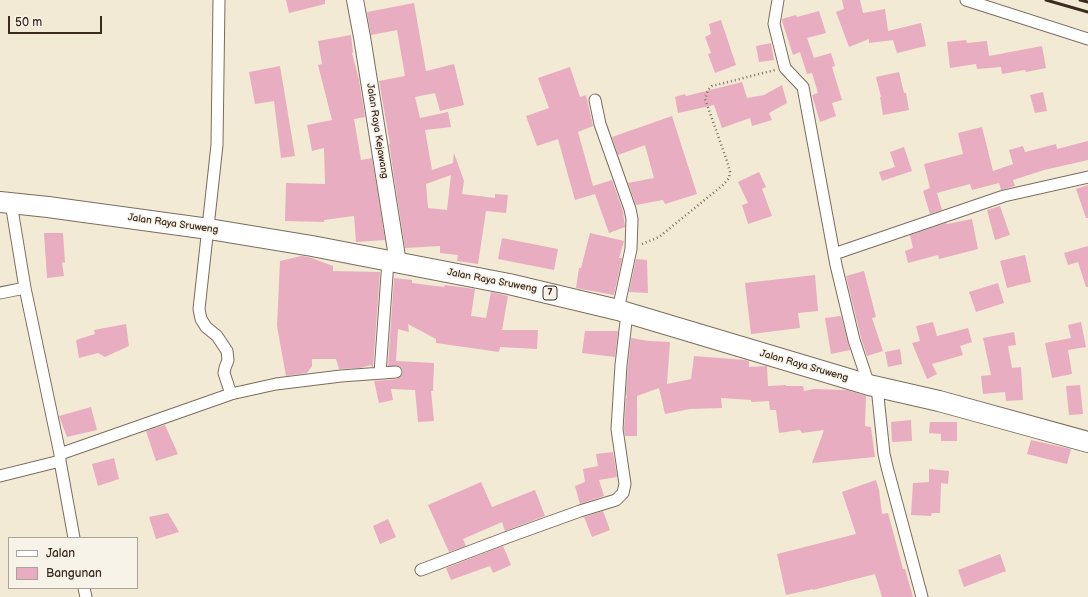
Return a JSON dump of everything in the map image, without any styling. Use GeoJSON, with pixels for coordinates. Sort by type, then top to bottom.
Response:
{"type":"FeatureCollection","features":[{"type":"Feature","properties":{"kind":"highway","name":"Jalan Raya Sruweng"},"geometry":{"type":"LineString","coordinates":[[5,203],[95,213],[209,229],[312,246],[510,284],[623,311],[873,386],[939,401],[1088,442]]}},
{"type":"Feature","properties":{"kind":"street"},"geometry":{"type":"LineString","coordinates":[[219,0],[217,145],[209,229],[199,309],[201,319],[206,327],[217,336],[227,351],[228,360],[224,368],[224,373],[231,394]]}},
{"type":"Feature","properties":{"kind":"street","name":"Jalan Raya Kejawang"},"geometry":{"type":"LineString","coordinates":[[355,0],[362,37],[393,262]]}},
{"type":"Feature","properties":{"kind":"street"},"geometry":{"type":"LineString","coordinates":[[778,0],[774,24],[785,68],[803,87],[840,285],[854,340],[873,386],[884,454],[922,597]]}},
{"type":"Feature","properties":{"kind":"street"},"geometry":{"type":"LineString","coordinates":[[966,0],[1088,39]]}},
{"type":"Feature","properties":{"kind":"street"},"geometry":{"type":"LineString","coordinates":[[421,570],[580,511],[616,500],[623,493],[625,484],[617,429],[623,311],[631,249],[632,219],[630,209],[600,124],[595,100]]}},
{"type":"Feature","properties":{"kind":"street"},"geometry":{"type":"LineString","coordinates":[[834,254],[1004,196],[1088,177]]}},
{"type":"Feature","properties":{"kind":"street"},"geometry":{"type":"LineString","coordinates":[[5,203],[25,288],[60,457],[74,537]]}},
{"type":"Feature","properties":{"kind":"street"},"geometry":{"type":"LineString","coordinates":[[380,373],[393,262]]}},
{"type":"Feature","properties":{"kind":"street"},"geometry":{"type":"LineString","coordinates":[[0,294],[25,288]]}},
{"type":"Feature","properties":{"kind":"street"},"geometry":{"type":"LineString","coordinates":[[0,476],[60,457],[231,394],[276,384],[396,372]]}},
{"type":"Feature","properties":{"kind":"path"},"geometry":{"type":"LineString","coordinates":[[631,249],[659,237],[723,185],[729,178],[730,172],[727,161],[706,99],[708,90],[712,86],[785,68]]}},
{"type":"Feature","properties":{"kind":"building"},"geometry":{"type":"Polygon","coordinates":[[[286,0],[325,0],[325,4],[289,13],[286,0]]]}},
{"type":"Feature","properties":{"kind":"building"},"geometry":{"type":"Polygon","coordinates":[[[842,0],[860,0],[863,13],[885,9],[888,31],[921,23],[926,46],[897,53],[893,40],[869,43],[869,39],[849,47],[836,12],[844,9],[842,0]]]}},
{"type":"Feature","properties":{"kind":"building"},"geometry":{"type":"Polygon","coordinates":[[[414,3],[426,71],[454,64],[464,105],[440,111],[435,93],[415,97],[420,118],[448,112],[451,127],[425,130],[432,170],[453,163],[454,153],[464,181],[462,194],[495,198],[495,194],[508,195],[506,213],[486,211],[478,264],[457,261],[458,255],[440,253],[440,246],[405,248],[379,81],[405,76],[397,30],[371,35],[367,12],[414,3]],[[451,175],[426,184],[428,208],[447,210],[451,175]]]}},
{"type":"Feature","properties":{"kind":"building"},"geometry":{"type":"Polygon","coordinates":[[[819,11],[826,33],[807,38],[814,58],[831,53],[835,66],[832,67],[842,100],[832,103],[836,116],[820,122],[812,95],[818,93],[812,73],[807,74],[800,52],[793,55],[782,21],[782,19],[796,15],[797,17],[819,11]]]}},
{"type":"Feature","properties":{"kind":"building"},"geometry":{"type":"Polygon","coordinates":[[[721,20],[736,65],[715,73],[708,54],[711,53],[705,37],[711,34],[709,24],[721,20]]]}},
{"type":"Feature","properties":{"kind":"building"},"geometry":{"type":"Polygon","coordinates":[[[351,35],[352,53],[359,80],[365,117],[354,119],[361,160],[372,158],[385,240],[356,242],[354,216],[324,220],[324,222],[285,221],[286,183],[325,184],[324,148],[312,151],[307,125],[332,120],[318,65],[322,64],[318,41],[351,35]]]}},
{"type":"Feature","properties":{"kind":"building"},"geometry":{"type":"Polygon","coordinates":[[[966,40],[967,43],[987,41],[989,56],[1042,46],[1046,68],[1026,72],[1025,70],[1002,74],[1001,67],[977,69],[976,64],[950,68],[947,42],[966,40]]]}},
{"type":"Feature","properties":{"kind":"building"},"geometry":{"type":"Polygon","coordinates":[[[771,43],[774,60],[759,62],[756,46],[771,43]]]}},
{"type":"Feature","properties":{"kind":"building"},"geometry":{"type":"Polygon","coordinates":[[[280,66],[295,156],[281,158],[274,101],[255,104],[249,72],[280,66]]]}},
{"type":"Feature","properties":{"kind":"building"},"geometry":{"type":"Polygon","coordinates":[[[570,67],[580,97],[586,95],[593,126],[578,132],[593,186],[612,180],[623,211],[625,227],[609,233],[595,194],[575,200],[558,139],[537,146],[526,116],[549,108],[538,78],[570,67]]]}},
{"type":"Feature","properties":{"kind":"building"},"geometry":{"type":"Polygon","coordinates":[[[899,72],[904,93],[906,93],[909,110],[883,115],[881,97],[876,77],[899,72]]]}},
{"type":"Feature","properties":{"kind":"building"},"geometry":{"type":"Polygon","coordinates":[[[742,82],[747,98],[764,95],[782,85],[787,103],[769,113],[772,120],[752,126],[750,118],[722,128],[714,105],[678,113],[675,97],[685,94],[686,96],[742,82]]]}},
{"type":"Feature","properties":{"kind":"building"},"geometry":{"type":"Polygon","coordinates":[[[1043,92],[1047,111],[1035,113],[1030,95],[1043,92]]]}},
{"type":"Feature","properties":{"kind":"building"},"geometry":{"type":"Polygon","coordinates":[[[672,116],[697,194],[665,204],[663,200],[636,205],[628,183],[654,178],[645,145],[618,155],[612,137],[672,116]]]}},
{"type":"Feature","properties":{"kind":"building"},"geometry":{"type":"Polygon","coordinates":[[[982,127],[993,171],[1013,164],[1009,150],[1023,146],[1025,152],[1056,144],[1057,149],[1088,141],[1088,160],[1044,170],[1013,180],[1015,186],[1001,190],[999,183],[972,190],[970,184],[937,193],[942,210],[930,214],[923,191],[930,188],[924,164],[963,154],[958,133],[982,127]]]}},
{"type":"Feature","properties":{"kind":"building"},"geometry":{"type":"Polygon","coordinates":[[[904,147],[912,171],[882,181],[879,172],[895,167],[890,152],[904,147]]]}},
{"type":"Feature","properties":{"kind":"building"},"geometry":{"type":"Polygon","coordinates":[[[759,172],[766,187],[762,189],[772,216],[748,224],[742,205],[748,203],[738,182],[759,172]]]}},
{"type":"Feature","properties":{"kind":"building"},"geometry":{"type":"Polygon","coordinates":[[[1088,185],[1088,218],[1086,218],[1076,189],[1088,185]]]}},
{"type":"Feature","properties":{"kind":"building"},"geometry":{"type":"Polygon","coordinates":[[[1000,206],[1010,235],[995,240],[987,210],[1000,206]]]}},
{"type":"Feature","properties":{"kind":"building"},"geometry":{"type":"Polygon","coordinates":[[[972,219],[978,249],[939,259],[938,255],[908,263],[905,251],[913,248],[910,235],[946,223],[972,219]]]}},
{"type":"Feature","properties":{"kind":"building"},"geometry":{"type":"Polygon","coordinates":[[[44,233],[63,233],[65,263],[62,262],[64,276],[47,278],[44,233]]]}},
{"type":"Feature","properties":{"kind":"building"},"geometry":{"type":"Polygon","coordinates":[[[590,233],[624,241],[619,258],[622,258],[614,295],[576,288],[579,268],[581,268],[590,233]]]}},
{"type":"Feature","properties":{"kind":"building"},"geometry":{"type":"Polygon","coordinates":[[[502,238],[558,249],[554,270],[498,259],[502,238]]]}},
{"type":"Feature","properties":{"kind":"building"},"geometry":{"type":"Polygon","coordinates":[[[1088,246],[1088,287],[1086,287],[1078,262],[1068,265],[1064,253],[1088,246]]]}},
{"type":"Feature","properties":{"kind":"building"},"geometry":{"type":"Polygon","coordinates":[[[1025,255],[1031,282],[1007,288],[1000,261],[1025,255]]]}},
{"type":"Feature","properties":{"kind":"building"},"geometry":{"type":"Polygon","coordinates":[[[301,256],[309,257],[333,266],[333,271],[380,272],[373,367],[371,365],[360,368],[339,369],[336,359],[312,359],[312,366],[307,373],[286,376],[277,326],[280,261],[301,256]]]}},
{"type":"Feature","properties":{"kind":"building"},"geometry":{"type":"Polygon","coordinates":[[[636,259],[647,260],[648,293],[629,292],[636,259]]]}},
{"type":"Feature","properties":{"kind":"building"},"geometry":{"type":"Polygon","coordinates":[[[864,271],[876,317],[872,318],[883,351],[867,356],[861,338],[846,276],[864,271]]]}},
{"type":"Feature","properties":{"kind":"building"},"geometry":{"type":"Polygon","coordinates":[[[815,275],[818,311],[798,313],[800,328],[751,334],[745,283],[815,275]]]}},
{"type":"Feature","properties":{"kind":"building"},"geometry":{"type":"Polygon","coordinates":[[[394,278],[412,280],[412,283],[475,289],[471,316],[486,318],[491,292],[508,296],[502,330],[538,330],[537,349],[500,347],[499,352],[436,343],[436,339],[408,324],[409,332],[398,329],[396,361],[434,363],[433,391],[431,391],[434,421],[418,422],[415,390],[391,389],[393,400],[379,403],[374,381],[397,379],[403,372],[402,368],[399,366],[388,366],[394,278]]]}},
{"type":"Feature","properties":{"kind":"building"},"geometry":{"type":"Polygon","coordinates":[[[998,283],[1004,303],[976,312],[969,292],[998,283]]]}},
{"type":"Feature","properties":{"kind":"building"},"geometry":{"type":"Polygon","coordinates":[[[841,316],[850,350],[831,354],[825,318],[841,316]]]}},
{"type":"Feature","properties":{"kind":"building"},"geometry":{"type":"Polygon","coordinates":[[[933,322],[937,336],[968,328],[972,342],[960,346],[963,355],[932,364],[937,374],[927,379],[912,343],[920,341],[916,326],[933,322]]]}},
{"type":"Feature","properties":{"kind":"building"},"geometry":{"type":"Polygon","coordinates":[[[1081,322],[1086,347],[1068,350],[1072,374],[1052,378],[1045,343],[1071,338],[1068,325],[1081,322]]]}},
{"type":"Feature","properties":{"kind":"building"},"geometry":{"type":"Polygon","coordinates":[[[126,324],[129,346],[105,357],[98,353],[79,358],[76,340],[95,334],[94,330],[126,324]]]}},
{"type":"Feature","properties":{"kind":"building"},"geometry":{"type":"Polygon","coordinates":[[[585,331],[618,331],[615,357],[582,353],[585,331]]]}},
{"type":"Feature","properties":{"kind":"building"},"geometry":{"type":"Polygon","coordinates":[[[1014,332],[1016,345],[1008,346],[1012,368],[1021,367],[1023,400],[1006,401],[1005,392],[983,394],[981,376],[991,375],[983,338],[1014,332]]]}},
{"type":"Feature","properties":{"kind":"building"},"geometry":{"type":"Polygon","coordinates":[[[631,338],[670,342],[667,384],[691,379],[694,356],[745,360],[749,361],[749,367],[767,366],[768,386],[803,386],[804,391],[814,389],[847,390],[866,396],[865,426],[871,427],[875,457],[812,463],[824,430],[802,433],[800,430],[779,433],[776,410],[770,410],[769,401],[751,402],[751,400],[721,398],[722,408],[690,409],[665,414],[659,388],[637,396],[637,436],[625,436],[626,393],[631,338]]]}},
{"type":"Feature","properties":{"kind":"building"},"geometry":{"type":"Polygon","coordinates":[[[900,349],[902,364],[888,367],[885,352],[900,349]]]}},
{"type":"Feature","properties":{"kind":"building"},"geometry":{"type":"Polygon","coordinates":[[[1080,385],[1083,414],[1069,415],[1066,386],[1080,385]]]}},
{"type":"Feature","properties":{"kind":"building"},"geometry":{"type":"Polygon","coordinates":[[[91,407],[97,430],[67,437],[59,416],[91,407]]]}},
{"type":"Feature","properties":{"kind":"building"},"geometry":{"type":"Polygon","coordinates":[[[911,420],[912,441],[892,442],[891,422],[911,420]]]}},
{"type":"Feature","properties":{"kind":"building"},"geometry":{"type":"Polygon","coordinates":[[[930,422],[957,422],[957,441],[941,441],[941,434],[929,433],[930,422]]]}},
{"type":"Feature","properties":{"kind":"building"},"geometry":{"type":"Polygon","coordinates":[[[165,425],[178,454],[156,461],[146,431],[165,425]]]}},
{"type":"Feature","properties":{"kind":"building"},"geometry":{"type":"Polygon","coordinates":[[[1031,440],[1071,449],[1067,464],[1027,454],[1031,440]]]}},
{"type":"Feature","properties":{"kind":"building"},"geometry":{"type":"Polygon","coordinates":[[[613,452],[617,477],[599,480],[604,496],[580,504],[575,486],[585,482],[583,469],[598,466],[596,454],[613,452]]]}},
{"type":"Feature","properties":{"kind":"building"},"geometry":{"type":"Polygon","coordinates":[[[114,458],[119,479],[98,486],[92,464],[114,458]]]}},
{"type":"Feature","properties":{"kind":"building"},"geometry":{"type":"Polygon","coordinates":[[[929,469],[949,471],[948,484],[941,483],[940,513],[932,513],[931,516],[911,515],[913,483],[929,482],[929,469]]]}},
{"type":"Feature","properties":{"kind":"building"},"geometry":{"type":"Polygon","coordinates":[[[876,480],[879,490],[882,514],[888,513],[903,569],[905,569],[913,597],[882,597],[875,574],[813,590],[786,595],[777,554],[856,534],[842,492],[876,480]]]}},
{"type":"Feature","properties":{"kind":"building"},"geometry":{"type":"Polygon","coordinates":[[[481,482],[492,507],[535,490],[545,516],[505,531],[502,522],[463,539],[466,546],[449,552],[428,505],[481,482]]]}},
{"type":"Feature","properties":{"kind":"building"},"geometry":{"type":"Polygon","coordinates":[[[603,511],[610,530],[592,537],[584,517],[603,511]]]}},
{"type":"Feature","properties":{"kind":"building"},"geometry":{"type":"Polygon","coordinates":[[[168,513],[179,532],[156,539],[149,517],[168,513]]]}},
{"type":"Feature","properties":{"kind":"building"},"geometry":{"type":"Polygon","coordinates":[[[388,519],[396,537],[380,544],[373,526],[388,519]]]}},
{"type":"Feature","properties":{"kind":"building"},"geometry":{"type":"Polygon","coordinates":[[[503,546],[511,565],[493,573],[490,566],[451,580],[446,568],[503,546]]]}},
{"type":"Feature","properties":{"kind":"building"},"geometry":{"type":"Polygon","coordinates":[[[1000,554],[1006,571],[964,587],[958,570],[1000,554]]]}},
{"type":"Feature","properties":{"kind":"railway"},"geometry":{"type":"LineString","coordinates":[[1046,0],[1088,12]]}},
{"type":"Feature","properties":{"kind":"railway"},"geometry":{"type":"LineString","coordinates":[[1080,0],[1088,2]]}}]}
